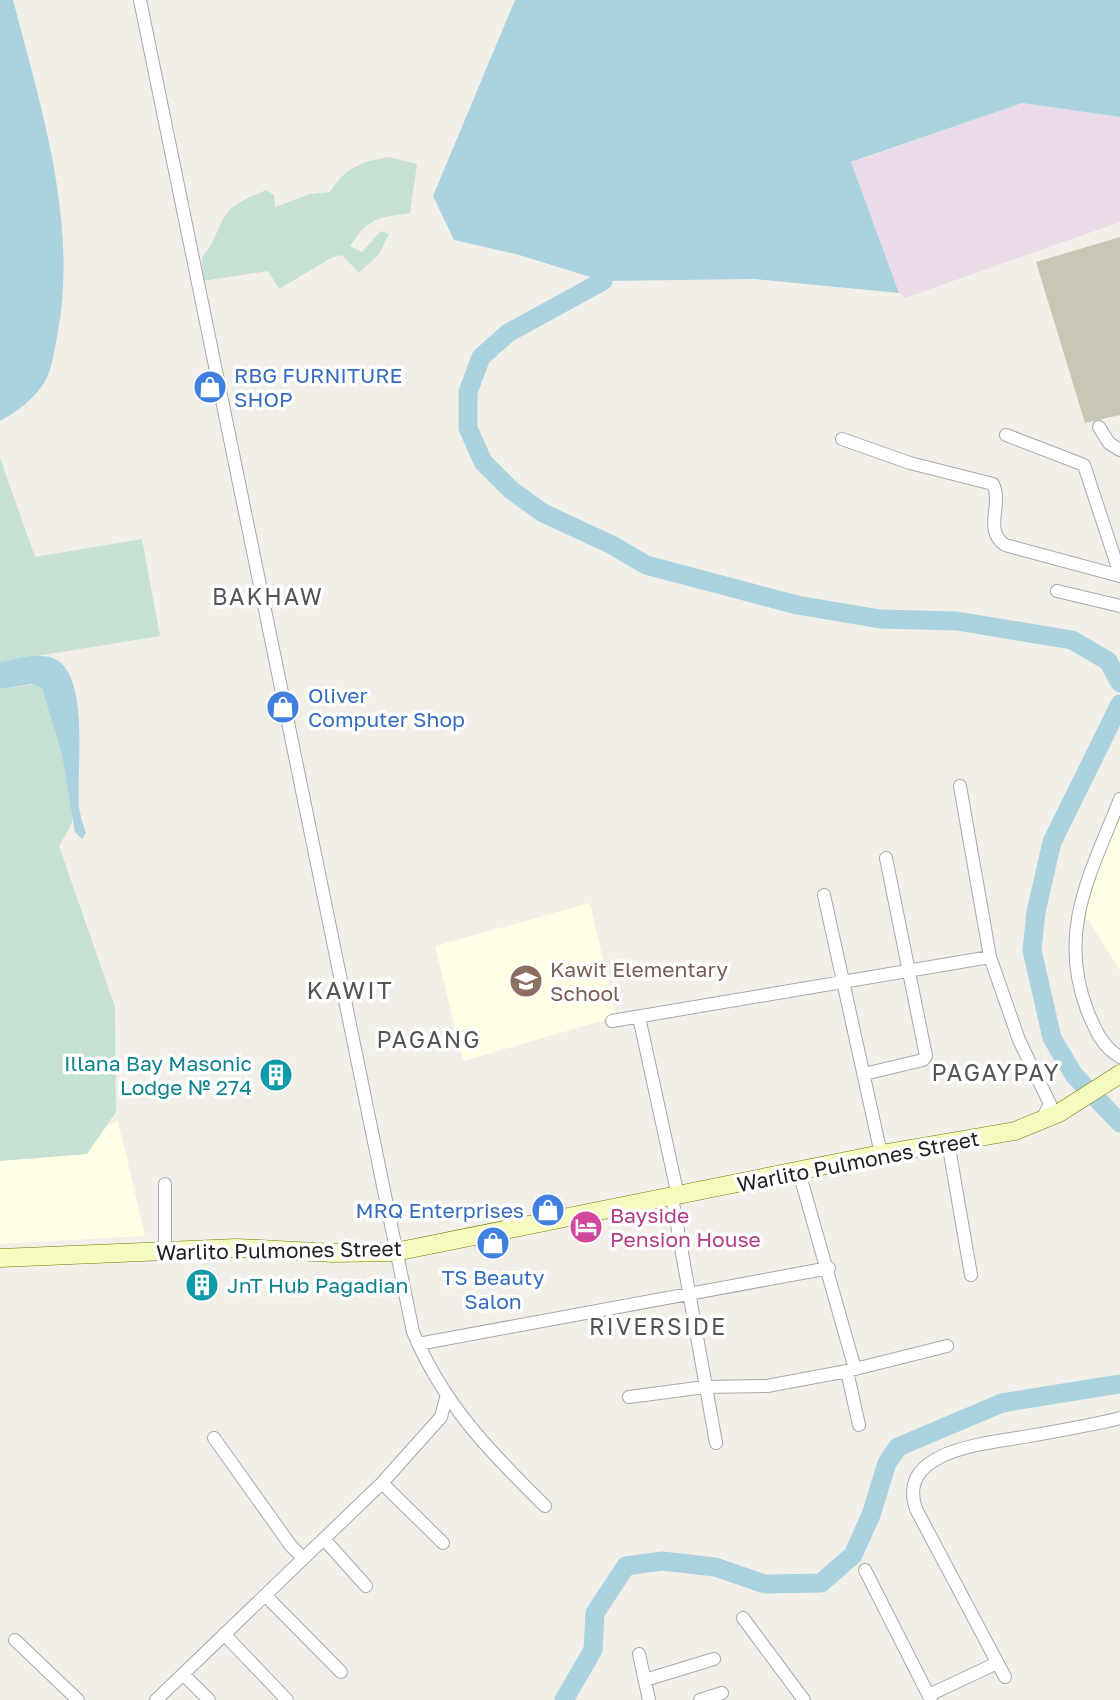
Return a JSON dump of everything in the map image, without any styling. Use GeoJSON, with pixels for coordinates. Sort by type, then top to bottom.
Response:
{"type":"FeatureCollection","features":[{"type":"Feature","properties":{"kind":"street"},"geometry":{"type":"LineString","coordinates":[[140,0],[395,1252],[418,1344],[446,1398],[501,1463],[545,1506]]}},
{"type":"Feature","properties":{"kind":"street"},"geometry":{"type":"LineString","coordinates":[[1099,427],[1109,443],[1120,450]]}},
{"type":"Feature","properties":{"kind":"street"},"geometry":{"type":"LineString","coordinates":[[842,439],[910,463],[986,480],[996,489],[993,527],[997,540],[1005,545],[1120,575],[1114,536],[1084,465],[1006,435]]}},
{"type":"Feature","properties":{"kind":"street"},"geometry":{"type":"LineString","coordinates":[[1057,591],[1120,606]]}},
{"type":"Feature","properties":{"kind":"street"},"geometry":{"type":"LineString","coordinates":[[960,786],[990,957],[1019,1040],[1049,1100],[1050,1109],[1041,1122]]}},
{"type":"Feature","properties":{"kind":"street"},"geometry":{"type":"LineString","coordinates":[[1120,799],[1083,891],[1074,933],[1076,975],[1088,1013],[1105,1046],[1120,1057]]}},
{"type":"Feature","properties":{"kind":"street"},"geometry":{"type":"LineString","coordinates":[[863,1074],[925,1059],[886,858]]}},
{"type":"Feature","properties":{"kind":"street"},"geometry":{"type":"LineString","coordinates":[[824,895],[881,1153]]}},
{"type":"Feature","properties":{"kind":"street"},"geometry":{"type":"LineString","coordinates":[[612,1021],[990,957]]}},
{"type":"Feature","properties":{"kind":"street"},"geometry":{"type":"LineString","coordinates":[[639,1017],[675,1196],[716,1443]]}},
{"type":"Feature","properties":{"kind":"street","name":"Warlito Pulmones Street"},"geometry":{"type":"LineString","coordinates":[[0,1258],[237,1248],[334,1253],[395,1252],[799,1172],[881,1153],[1015,1131],[1059,1113],[1120,1074]]}},
{"type":"Feature","properties":{"kind":"street"},"geometry":{"type":"LineString","coordinates":[[948,1142],[971,1275]]}},
{"type":"Feature","properties":{"kind":"street"},"geometry":{"type":"LineString","coordinates":[[799,1172],[829,1268],[851,1370],[859,1425]]}},
{"type":"Feature","properties":{"kind":"street"},"geometry":{"type":"LineString","coordinates":[[165,1184],[165,1252]]}},
{"type":"Feature","properties":{"kind":"street"},"geometry":{"type":"LineString","coordinates":[[418,1344],[829,1268]]}},
{"type":"Feature","properties":{"kind":"street"},"geometry":{"type":"LineString","coordinates":[[629,1397],[705,1387],[766,1386],[851,1370],[947,1346]]}},
{"type":"Feature","properties":{"kind":"street"},"geometry":{"type":"LineString","coordinates":[[156,1700],[382,1483],[440,1417],[446,1398]]}},
{"type":"Feature","properties":{"kind":"street"},"geometry":{"type":"LineString","coordinates":[[1005,1677],[916,1510],[911,1495],[913,1483],[936,1459],[963,1448],[1120,1418]]}},
{"type":"Feature","properties":{"kind":"street"},"geometry":{"type":"LineString","coordinates":[[214,1438],[291,1546],[303,1558]]}},
{"type":"Feature","properties":{"kind":"street"},"geometry":{"type":"LineString","coordinates":[[382,1483],[443,1543]]}},
{"type":"Feature","properties":{"kind":"street"},"geometry":{"type":"LineString","coordinates":[[324,1539],[366,1586]]}},
{"type":"Feature","properties":{"kind":"street"},"geometry":{"type":"LineString","coordinates":[[865,1570],[930,1697],[997,1663]]}},
{"type":"Feature","properties":{"kind":"street"},"geometry":{"type":"LineString","coordinates":[[265,1595],[341,1672]]}},
{"type":"Feature","properties":{"kind":"street"},"geometry":{"type":"LineString","coordinates":[[743,1618],[804,1700]]}},
{"type":"Feature","properties":{"kind":"street"},"geometry":{"type":"LineString","coordinates":[[224,1634],[286,1700]]}},
{"type":"Feature","properties":{"kind":"street"},"geometry":{"type":"LineString","coordinates":[[15,1640],[78,1700]]}},
{"type":"Feature","properties":{"kind":"street"},"geometry":{"type":"LineString","coordinates":[[639,1654],[649,1700]]}},
{"type":"Feature","properties":{"kind":"street"},"geometry":{"type":"LineString","coordinates":[[645,1680],[714,1659]]}},
{"type":"Feature","properties":{"kind":"street"},"geometry":{"type":"LineString","coordinates":[[183,1674],[209,1700]]}},
{"type":"Feature","properties":{"kind":"street"},"geometry":{"type":"LineString","coordinates":[[700,1700],[722,1693]]}},
{"type":"Feature","properties":{"kind":"shaded area"},"geometry":{"type":"Polygon","coordinates":[[[1022,103],[1120,117],[1120,222],[905,298],[899,293],[851,163],[1022,103]]]}},
{"type":"Feature","properties":{"kind":"shaded area"},"geometry":{"type":"Polygon","coordinates":[[[389,157],[417,164],[410,213],[375,220],[363,229],[350,246],[362,252],[381,231],[389,234],[379,254],[359,273],[342,255],[331,258],[279,289],[268,271],[203,281],[202,257],[224,217],[237,204],[266,190],[274,195],[275,207],[310,194],[330,192],[348,171],[370,161],[389,157]]]}},
{"type":"Feature","properties":{"kind":"shaded area"},"geometry":{"type":"Polygon","coordinates":[[[1120,237],[1120,415],[1085,423],[1036,262],[1120,237]]]}},
{"type":"Feature","properties":{"kind":"shaded area"},"geometry":{"type":"Polygon","coordinates":[[[0,458],[35,557],[142,539],[160,636],[0,662],[0,458]]]}},
{"type":"Feature","properties":{"kind":"shaded area"},"geometry":{"type":"Polygon","coordinates":[[[38,684],[57,728],[71,794],[72,822],[59,846],[115,1007],[116,1112],[87,1154],[0,1161],[0,689],[38,684]]]}},
{"type":"Feature","properties":{"kind":"shaded area"},"geometry":{"type":"Polygon","coordinates":[[[1120,818],[1120,970],[1081,909],[1120,818]]]}},
{"type":"Feature","properties":{"kind":"shaded area","name":"Kawit Elementary School"},"geometry":{"type":"Polygon","coordinates":[[[590,903],[616,1017],[463,1061],[435,946],[590,903]]]}},
{"type":"Feature","properties":{"kind":"shaded area"},"geometry":{"type":"Polygon","coordinates":[[[118,1121],[145,1236],[0,1244],[0,1142],[31,1161],[118,1121]]]}},
{"type":"Feature","properties":{"kind":"water"},"geometry":{"type":"Polygon","coordinates":[[[0,0],[13,0],[45,124],[60,209],[63,295],[52,361],[44,383],[30,400],[0,421],[0,0]]]}},
{"type":"Feature","properties":{"kind":"water"},"geometry":{"type":"Polygon","coordinates":[[[515,0],[1120,0],[1120,117],[1022,103],[851,162],[899,293],[755,279],[603,281],[516,254],[454,240],[433,196],[515,0]]]}},
{"type":"Feature","properties":{"kind":"water"},"geometry":{"type":"Polygon","coordinates":[[[31,656],[57,660],[67,671],[74,687],[79,728],[79,807],[86,833],[82,839],[75,832],[62,754],[42,688],[32,684],[0,689],[0,662],[31,656]]]}},
{"type":"Feature","properties":{"kind":"waterway"},"geometry":{"type":"LineString","coordinates":[[603,281],[508,333],[481,357],[468,392],[468,428],[483,462],[511,490],[543,513],[612,545],[646,565],[797,605],[880,619],[957,621],[1072,640],[1108,661],[1120,683]]}},
{"type":"Feature","properties":{"kind":"waterway"},"geometry":{"type":"LineString","coordinates":[[1120,704],[1052,842],[1036,912],[1032,950],[1052,1038],[1074,1075],[1120,1123]]}},
{"type":"Feature","properties":{"kind":"waterway"},"geometry":{"type":"LineString","coordinates":[[564,1700],[593,1650],[595,1613],[626,1566],[662,1561],[715,1567],[765,1584],[821,1583],[853,1555],[871,1515],[887,1463],[898,1447],[1002,1403],[1120,1384]]}},
{"type":"Feature","properties":{"kind":"place","name":"RBG FURNITURE SHOP"},"geometry":{"type":"Point","coordinates":[210,387]}},
{"type":"Feature","properties":{"kind":"place","name":"Oliver Computer Shop"},"geometry":{"type":"Point","coordinates":[283,707]}},
{"type":"Feature","properties":{"kind":"place","name":"Kawit Elementary School"},"geometry":{"type":"Point","coordinates":[526,981]}},
{"type":"Feature","properties":{"kind":"place","name":"Illana Bay Masonic Lodge № 274"},"geometry":{"type":"Point","coordinates":[276,1075]}},
{"type":"Feature","properties":{"kind":"place","name":"MRQ Enterprises"},"geometry":{"type":"Point","coordinates":[548,1210]}},
{"type":"Feature","properties":{"kind":"place","name":"Bayside Pension House"},"geometry":{"type":"Point","coordinates":[586,1227]}},
{"type":"Feature","properties":{"kind":"place","name":"TS Beauty Salon"},"geometry":{"type":"Point","coordinates":[493,1243]}},
{"type":"Feature","properties":{"kind":"place","name":"JnT Hub Pagadian"},"geometry":{"type":"Point","coordinates":[202,1285]}},
{"type":"Feature","properties":{"kind":"district","name":"BAKHAW"},"geometry":{"type":"Point","coordinates":[268,596]}},
{"type":"Feature","properties":{"kind":"district","name":"KAWIT"},"geometry":{"type":"Point","coordinates":[350,989]}},
{"type":"Feature","properties":{"kind":"district","name":"PAGANG"},"geometry":{"type":"Point","coordinates":[429,1039]}},
{"type":"Feature","properties":{"kind":"district","name":"PAGAYPAY"},"geometry":{"type":"Point","coordinates":[996,1072]}},
{"type":"Feature","properties":{"kind":"district","name":"RIVERSIDE"},"geometry":{"type":"Point","coordinates":[658,1326]}}]}
